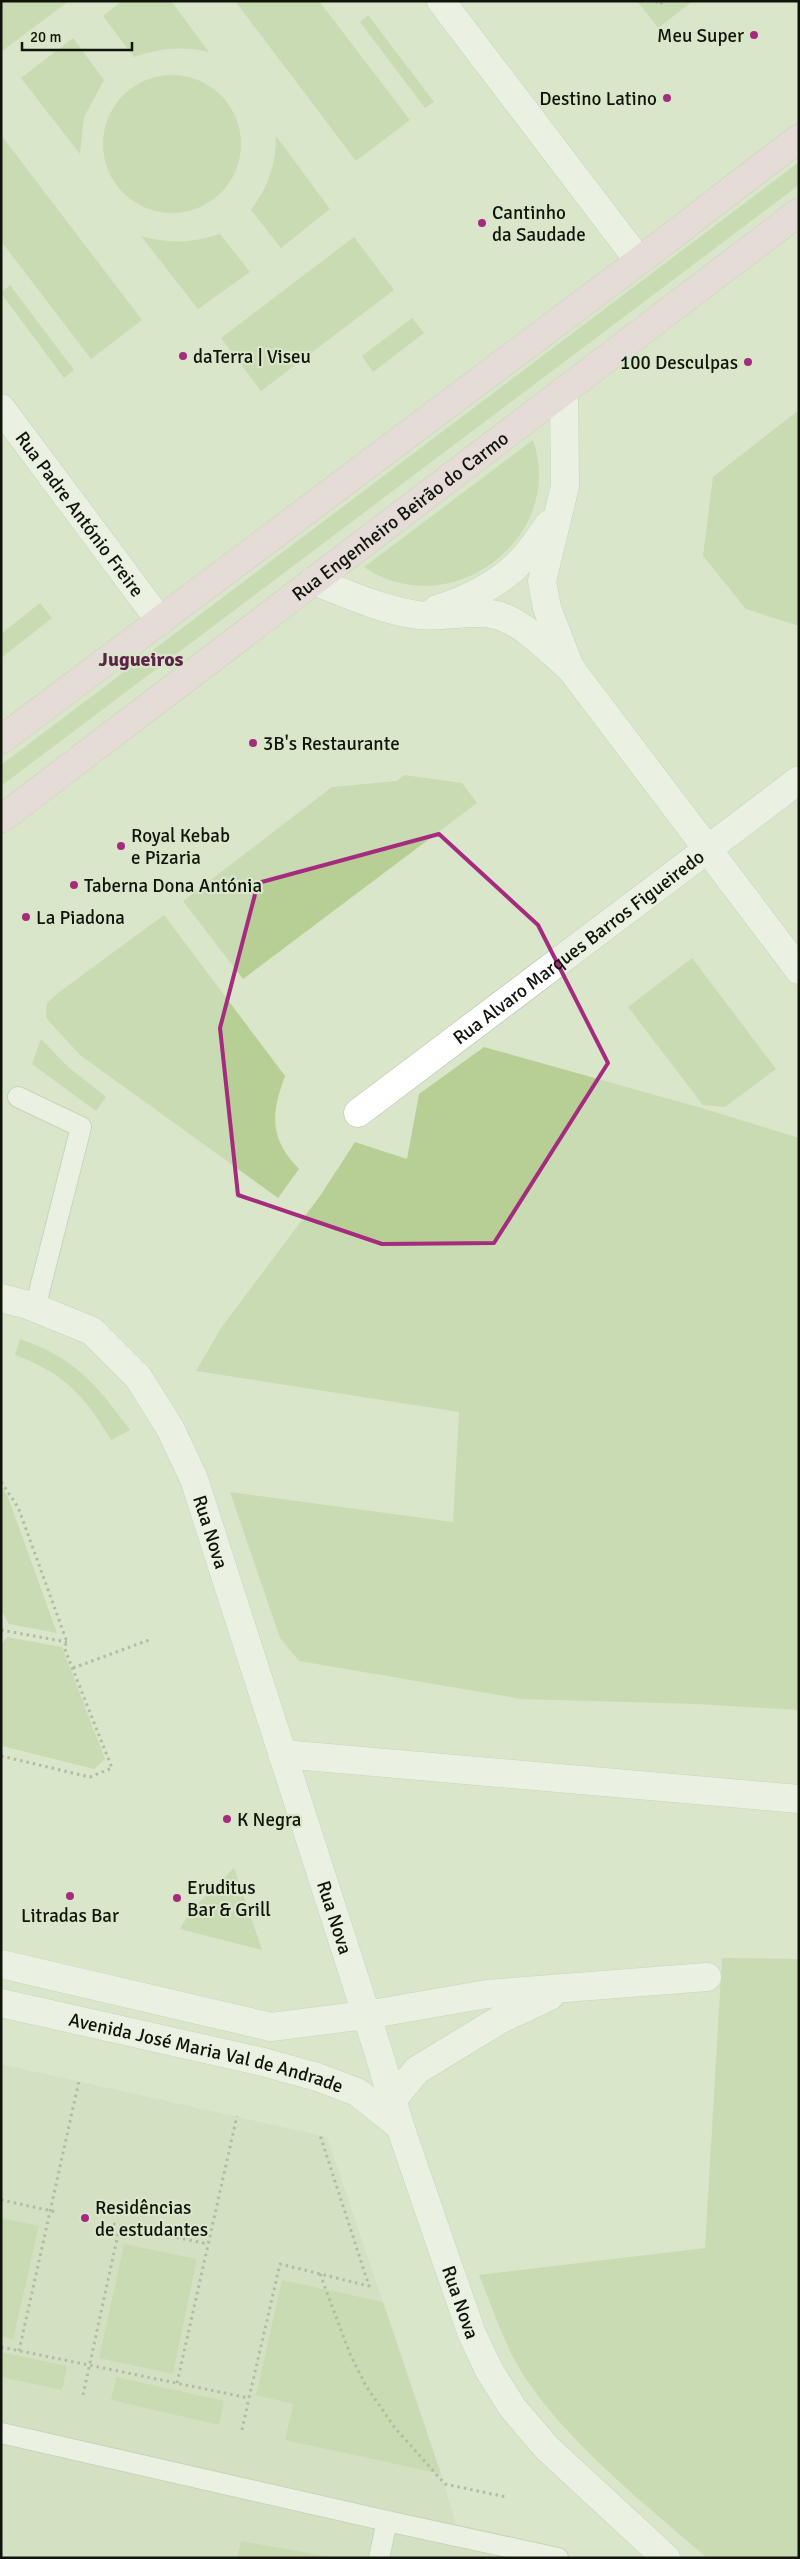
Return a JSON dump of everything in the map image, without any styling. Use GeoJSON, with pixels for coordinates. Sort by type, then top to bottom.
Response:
{"type":"FeatureCollection","features":[{"type":"Feature","properties":{"kind":"street"},"geometry":{"type":"LineString","coordinates":[[441,1],[639,262]]}},
{"type":"Feature","properties":{"kind":"street"},"geometry":{"type":"LineString","coordinates":[[1,740],[639,262],[799,138]]}},
{"type":"Feature","properties":{"kind":"street","name":"Rua Engenheiro Beirão do Carmo"},"geometry":{"type":"LineString","coordinates":[[1,819],[799,212]]}},
{"type":"Feature","properties":{"kind":"street"},"geometry":{"type":"LineString","coordinates":[[564,390],[566,486],[542,582],[551,622],[571,669],[799,970]]}},
{"type":"Feature","properties":{"kind":"street","name":"Rua Padre António Freire"},"geometry":{"type":"LineString","coordinates":[[1,408],[160,621]]}},
{"type":"Feature","properties":{"kind":"street"},"geometry":{"type":"LineString","coordinates":[[391,610],[416,612],[439,609],[479,591],[507,574],[521,562],[552,520],[566,486]]}},
{"type":"Feature","properties":{"kind":"street"},"geometry":{"type":"LineString","coordinates":[[313,581],[391,610],[420,615],[488,614],[505,618],[571,669]]}},
{"type":"Feature","properties":{"kind":"street","name":"Rua Alvaro Marques Barros Figueiredo"},"geometry":{"type":"LineString","coordinates":[[358,1113],[799,780]]}},
{"type":"Feature","properties":{"kind":"street","name":"Rua Nova"},"geometry":{"type":"LineString","coordinates":[[1,1298],[35,1308],[92,1331],[138,1378],[170,1428],[194,1479],[400,2126],[472,2334],[489,2370],[512,2407],[547,2448],[666,2558]]}},
{"type":"Feature","properties":{"kind":"street"},"geometry":{"type":"LineString","coordinates":[[282,1754],[799,1799]]}},
{"type":"Feature","properties":{"kind":"street","name":"Avenida José Maria Val de Andrade"},"geometry":{"type":"LineString","coordinates":[[1,1964],[271,2027],[366,2015],[487,1994],[570,1989]]}},
{"type":"Feature","properties":{"kind":"street"},"geometry":{"type":"LineString","coordinates":[[392,2100],[417,2070],[461,2041],[533,2003],[570,1989],[707,1978]]}},
{"type":"Feature","properties":{"kind":"street","name":"Avenida José Maria Val de Andrade"},"geometry":{"type":"LineString","coordinates":[[1,2004],[263,2062],[317,2077],[358,2092],[400,2126]]}},
{"type":"Feature","properties":{"kind":"lane"},"geometry":{"type":"LineString","coordinates":[[18,1097],[81,1127],[35,1308]]}},
{"type":"Feature","properties":{"kind":"lane"},"geometry":{"type":"LineString","coordinates":[[1,2433],[558,2558]]}},
{"type":"Feature","properties":{"kind":"lane"},"geometry":{"type":"LineString","coordinates":[[379,2558],[387,2521]]}},
{"type":"Feature","properties":{"kind":"path"},"geometry":{"type":"LineString","coordinates":[[657,3],[664,1]]}},
{"type":"Feature","properties":{"kind":"path"},"geometry":{"type":"LineString","coordinates":[[1,1482],[18,1507],[67,1642],[64,1647],[112,1768],[90,1777],[1,1756]]}},
{"type":"Feature","properties":{"kind":"path"},"geometry":{"type":"LineString","coordinates":[[1,1630],[67,1642]]}},
{"type":"Feature","properties":{"kind":"path"},"geometry":{"type":"LineString","coordinates":[[73,1668],[149,1640]]}},
{"type":"Feature","properties":{"kind":"path"},"geometry":{"type":"LineString","coordinates":[[19,2351],[80,2081]]}},
{"type":"Feature","properties":{"kind":"path"},"geometry":{"type":"LineString","coordinates":[[177,2384],[237,2116]]}},
{"type":"Feature","properties":{"kind":"path"},"geometry":{"type":"LineString","coordinates":[[242,2430],[280,2264],[369,2286],[320,2135]]}},
{"type":"Feature","properties":{"kind":"path"},"geometry":{"type":"LineString","coordinates":[[1,2200],[57,2212]]}},
{"type":"Feature","properties":{"kind":"path"},"geometry":{"type":"LineString","coordinates":[[113,2224],[208,2244]]}},
{"type":"Feature","properties":{"kind":"path"},"geometry":{"type":"LineString","coordinates":[[83,2395],[120,2225]]}},
{"type":"Feature","properties":{"kind":"path"},"geometry":{"type":"LineString","coordinates":[[320,2274],[337,2323],[354,2362],[380,2408],[401,2435],[444,2484],[506,2497]]}},
{"type":"Feature","properties":{"kind":"path"},"geometry":{"type":"LineString","coordinates":[[1,2347],[249,2398]]}},
{"type":"Feature","properties":{"kind":"highlighted area"},"geometry":{"type":"Polygon","coordinates":[[[439,834],[538,925],[608,1063],[494,1243],[382,1244],[238,1195],[220,1028],[258,883],[439,834]]]}},
{"type":"Feature","properties":{"kind":"shaded area"},"geometry":{"type":"Polygon","coordinates":[[[1,1],[69,1],[2,51],[1,1]]]}},
{"type":"Feature","properties":{"kind":"shaded area"},"geometry":{"type":"Polygon","coordinates":[[[122,1],[171,1],[209,52],[171,49],[134,57],[103,16],[122,1]]]}},
{"type":"Feature","properties":{"kind":"shaded area"},"geometry":{"type":"Polygon","coordinates":[[[235,1],[319,1],[410,120],[356,161],[235,1]]]}},
{"type":"Feature","properties":{"kind":"shaded area"},"geometry":{"type":"Polygon","coordinates":[[[637,1],[693,1],[658,28],[637,1]]]}},
{"type":"Feature","properties":{"kind":"shaded area"},"geometry":{"type":"Polygon","coordinates":[[[368,15],[434,102],[425,108],[360,22],[368,15]]]}},
{"type":"Feature","properties":{"kind":"shaded area"},"geometry":{"type":"Polygon","coordinates":[[[73,38],[104,80],[84,117],[80,154],[21,78],[73,38]]]}},
{"type":"Feature","properties":{"kind":"shaded area"},"geometry":{"type":"Polygon","coordinates":[[[172,75],[198,80],[221,95],[236,118],[241,144],[236,170],[221,193],[198,208],[172,213],[146,208],[123,193],[108,170],[103,144],[108,118],[123,95],[146,80],[172,75]]]}},
{"type":"Feature","properties":{"kind":"shaded area"},"geometry":{"type":"Polygon","coordinates":[[[1,135],[142,320],[91,359],[1,241],[1,135]]]}},
{"type":"Feature","properties":{"kind":"shaded area"},"geometry":{"type":"Polygon","coordinates":[[[276,136],[330,209],[281,248],[251,210],[262,193],[270,175],[276,147],[276,136]]]}},
{"type":"Feature","properties":{"kind":"shaded area"},"geometry":{"type":"Polygon","coordinates":[[[799,162],[799,185],[1,786],[1,765],[799,162]]]}},
{"type":"Feature","properties":{"kind":"shaded area"},"geometry":{"type":"Polygon","coordinates":[[[220,234],[250,272],[198,309],[141,236],[161,240],[190,241],[220,234]]]}},
{"type":"Feature","properties":{"kind":"shaded area"},"geometry":{"type":"Polygon","coordinates":[[[354,237],[394,290],[261,391],[221,338],[354,237]]]}},
{"type":"Feature","properties":{"kind":"shaded area"},"geometry":{"type":"Polygon","coordinates":[[[10,285],[74,370],[64,378],[1,293],[10,285]]]}},
{"type":"Feature","properties":{"kind":"shaded area"},"geometry":{"type":"Polygon","coordinates":[[[412,318],[424,333],[373,372],[362,356],[412,318]]]}},
{"type":"Feature","properties":{"kind":"shaded area"},"geometry":{"type":"Polygon","coordinates":[[[799,410],[799,626],[746,609],[703,556],[713,477],[799,410]]]}},
{"type":"Feature","properties":{"kind":"shaded area"},"geometry":{"type":"Polygon","coordinates":[[[533,440],[539,476],[533,510],[517,539],[493,562],[464,578],[431,586],[397,582],[364,567],[533,440]]]}},
{"type":"Feature","properties":{"kind":"shaded area"},"geometry":{"type":"Polygon","coordinates":[[[40,603],[52,618],[1,658],[1,634],[40,603]]]}},
{"type":"Feature","properties":{"kind":"shaded area"},"geometry":{"type":"Polygon","coordinates":[[[404,775],[462,783],[477,803],[243,979],[183,901],[332,787],[397,781],[404,775]]]}},
{"type":"Feature","properties":{"kind":"shaded area"},"geometry":{"type":"Polygon","coordinates":[[[164,915],[285,1076],[277,1102],[276,1125],[282,1147],[299,1169],[278,1198],[80,1055],[46,1018],[47,1003],[58,993],[164,915]]]}},
{"type":"Feature","properties":{"kind":"shaded area"},"geometry":{"type":"Polygon","coordinates":[[[692,958],[776,1069],[725,1107],[703,1105],[628,1007],[692,958]]]}},
{"type":"Feature","properties":{"kind":"shaded area"},"geometry":{"type":"Polygon","coordinates":[[[41,1039],[68,1067],[106,1097],[96,1111],[32,1064],[41,1039]]]}},
{"type":"Feature","properties":{"kind":"shaded area"},"geometry":{"type":"Polygon","coordinates":[[[484,1047],[705,1109],[799,1138],[799,1710],[696,1704],[521,1699],[299,1661],[280,1638],[230,1492],[453,1522],[459,1412],[196,1371],[221,1328],[320,1196],[355,1142],[407,1159],[419,1094],[484,1047]]]}},
{"type":"Feature","properties":{"kind":"shaded area"},"geometry":{"type":"Polygon","coordinates":[[[20,1339],[56,1355],[83,1374],[106,1399],[130,1430],[111,1440],[92,1411],[72,1388],[47,1370],[15,1355],[20,1339]]]}},
{"type":"Feature","properties":{"kind":"shaded area"},"geometry":{"type":"Polygon","coordinates":[[[1,1487],[8,1497],[57,1633],[9,1624],[1,1609],[1,1487]]]}},
{"type":"Feature","properties":{"kind":"shaded area"},"geometry":{"type":"Polygon","coordinates":[[[7,1637],[62,1647],[105,1759],[94,1769],[2,1746],[1,1645],[7,1637]]]}},
{"type":"Feature","properties":{"kind":"shaded area"},"geometry":{"type":"Polygon","coordinates":[[[234,1868],[262,1950],[180,1929],[191,1910],[234,1868]]]}},
{"type":"Feature","properties":{"kind":"shaded area"},"geometry":{"type":"Polygon","coordinates":[[[722,1958],[799,1959],[799,2558],[707,2558],[610,2474],[566,2429],[526,2379],[506,2341],[479,2275],[705,2248],[722,1958]]]}},
{"type":"Feature","properties":{"kind":"shaded area"},"geometry":{"type":"Polygon","coordinates":[[[1,2064],[327,2137],[441,2474],[463,2548],[501,2558],[1,2558],[1,2064]]]}},
{"type":"Feature","properties":{"kind":"shaded area"},"geometry":{"type":"Polygon","coordinates":[[[1,2218],[39,2226],[13,2339],[1,2337],[1,2218]]]}},
{"type":"Feature","properties":{"kind":"shaded area"},"geometry":{"type":"Polygon","coordinates":[[[124,2244],[197,2259],[173,2374],[99,2358],[124,2244]]]}},
{"type":"Feature","properties":{"kind":"shaded area"},"geometry":{"type":"Polygon","coordinates":[[[282,2280],[383,2302],[441,2474],[285,2440],[293,2404],[256,2395],[282,2280]]]}},
{"type":"Feature","properties":{"kind":"shaded area"},"geometry":{"type":"Polygon","coordinates":[[[1,2352],[67,2366],[62,2390],[1,2377],[1,2352]]]}},
{"type":"Feature","properties":{"kind":"shaded area"},"geometry":{"type":"Polygon","coordinates":[[[116,2377],[224,2401],[219,2425],[111,2400],[116,2377]]]}},
{"type":"Feature","properties":{"kind":"shaded area"},"geometry":{"type":"Polygon","coordinates":[[[241,2541],[331,2557],[332,2558],[237,2558],[241,2541]]]}},
{"type":"Feature","properties":{"kind":"place","name":"Meu Super"},"geometry":{"type":"Point","coordinates":[754,35]}},
{"type":"Feature","properties":{"kind":"place","name":"Destino Latino"},"geometry":{"type":"Point","coordinates":[667,98]}},
{"type":"Feature","properties":{"kind":"place","name":"Cantinho da Saudade"},"geometry":{"type":"Point","coordinates":[482,223]}},
{"type":"Feature","properties":{"kind":"place","name":"daTerra | Viseu"},"geometry":{"type":"Point","coordinates":[183,356]}},
{"type":"Feature","properties":{"kind":"place","name":"100 Desculpas"},"geometry":{"type":"Point","coordinates":[748,362]}},
{"type":"Feature","properties":{"kind":"place","name":"3B's Restaurante"},"geometry":{"type":"Point","coordinates":[253,743]}},
{"type":"Feature","properties":{"kind":"place","name":"Royal Kebab e Pizaria"},"geometry":{"type":"Point","coordinates":[121,846]}},
{"type":"Feature","properties":{"kind":"place","name":"Taberna Dona Antónia"},"geometry":{"type":"Point","coordinates":[74,885]}},
{"type":"Feature","properties":{"kind":"place","name":"La Piadona"},"geometry":{"type":"Point","coordinates":[26,917]}},
{"type":"Feature","properties":{"kind":"place","name":"K Negra"},"geometry":{"type":"Point","coordinates":[227,1819]}},
{"type":"Feature","properties":{"kind":"place","name":"Litradas Bar"},"geometry":{"type":"Point","coordinates":[70,1896]}},
{"type":"Feature","properties":{"kind":"place","name":"Eruditus Bar & Grill"},"geometry":{"type":"Point","coordinates":[177,1898]}},
{"type":"Feature","properties":{"kind":"place","name":"Residências de estudantes"},"geometry":{"type":"Point","coordinates":[85,2218]}},
{"type":"Feature","properties":{"kind":"district","name":"Jugueiros"},"geometry":{"type":"Point","coordinates":[141,659]}}]}
